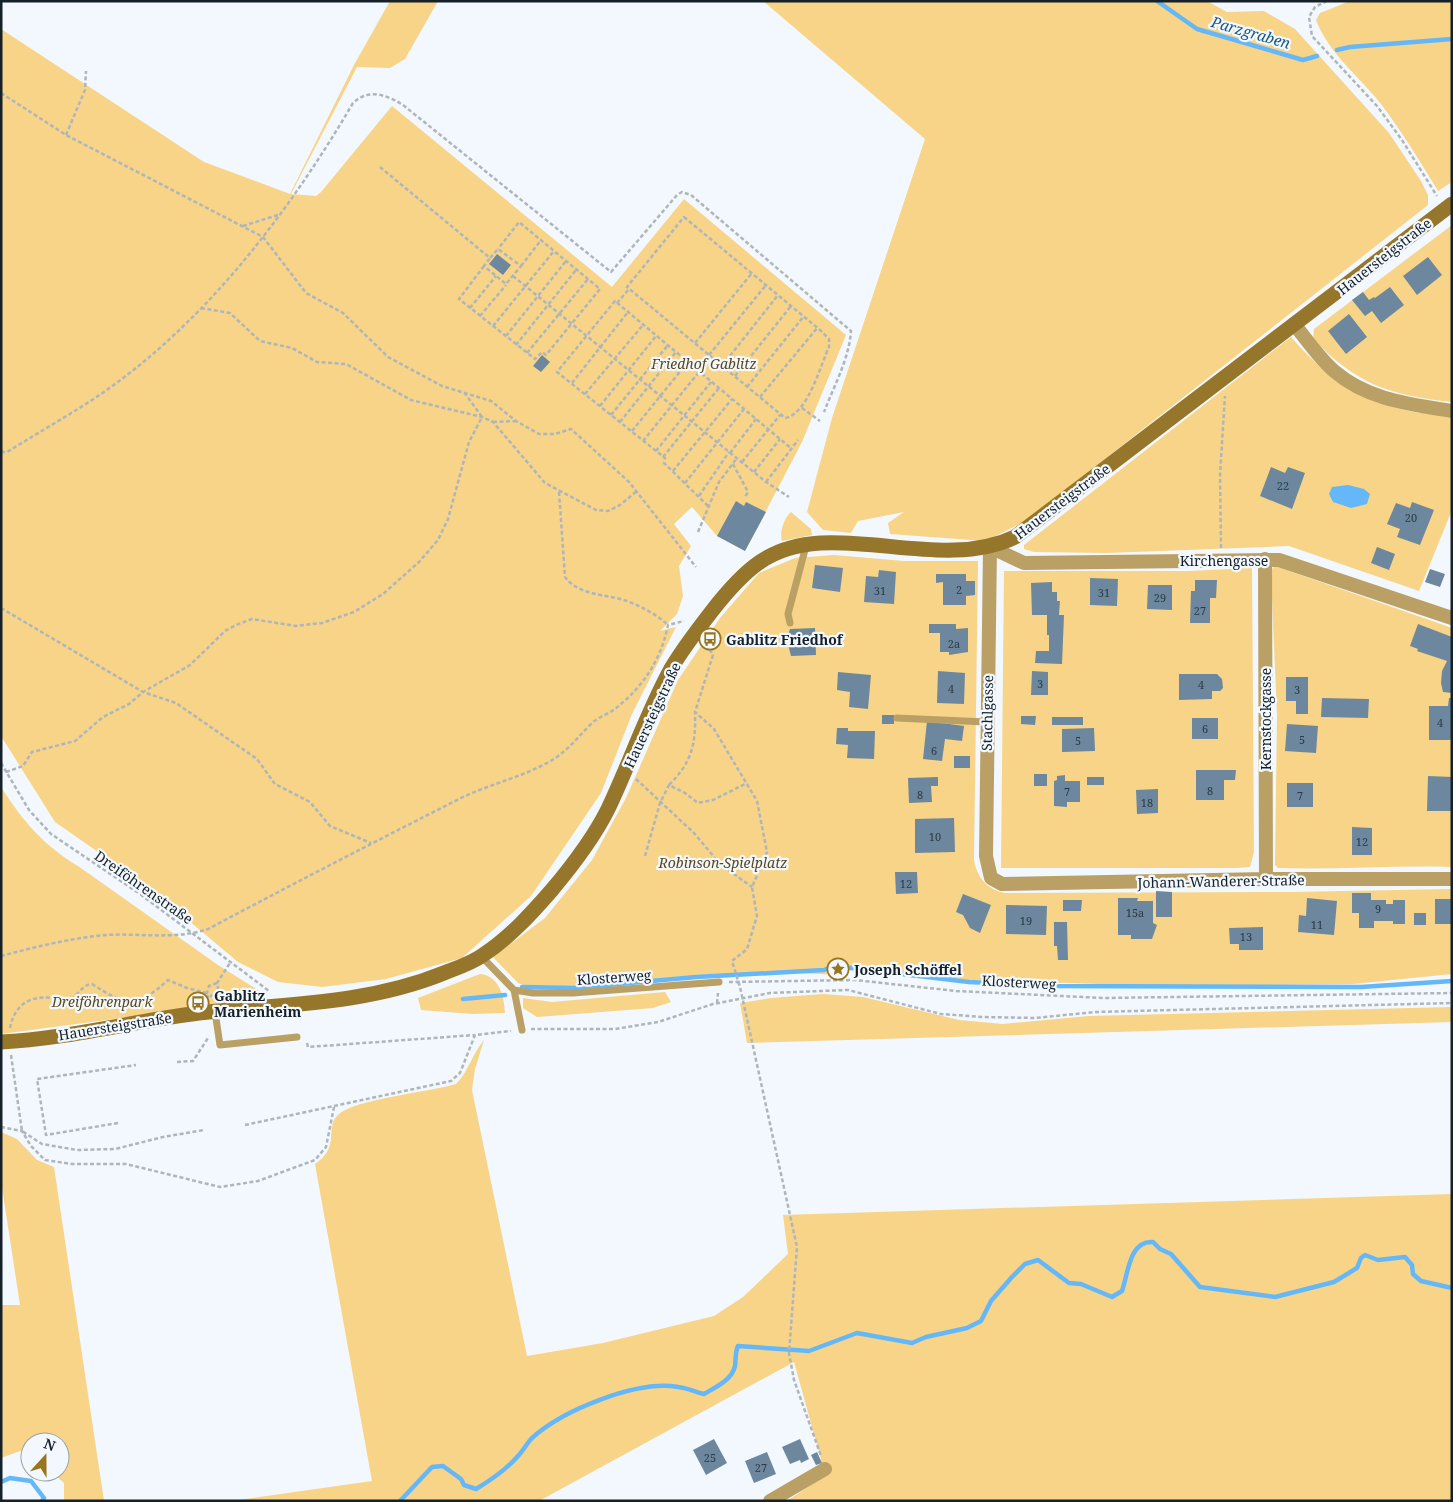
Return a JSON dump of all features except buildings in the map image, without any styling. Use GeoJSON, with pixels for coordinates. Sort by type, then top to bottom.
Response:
{"type":"FeatureCollection","features":[{"type":"Feature","properties":{"kind":"street","name":"Hauersteigstraße"},"geometry":{"type":"LineString","coordinates":[[5,1042],[212,1012],[298,1005],[380,994],[432,978],[482,956],[526,918],[573,866],[598,829],[662,687],[697,630],[731,588],[756,565],[776,553],[827,542],[936,552],[990,547],[1026,530],[1448,206]]}},
{"type":"Feature","properties":{"kind":"street"},"geometry":{"type":"LineString","coordinates":[[1294,324],[1332,370],[1352,384],[1386,400],[1452,411]]}},
{"type":"Feature","properties":{"kind":"street","name":"Kirchengasse"},"geometry":{"type":"LineString","coordinates":[[990,547],[1024,563],[1222,559],[1279,560],[1452,618]]}},
{"type":"Feature","properties":{"kind":"street","name":"Stachlgasse"},"geometry":{"type":"LineString","coordinates":[[990,547],[986,722],[986,856],[991,878]]}},
{"type":"Feature","properties":{"kind":"street","name":"Kernstockgasse"},"geometry":{"type":"LineString","coordinates":[[1264,559],[1266,879]]}},
{"type":"Feature","properties":{"kind":"street","name":"Johann-Wanderer-Straße"},"geometry":{"type":"LineString","coordinates":[[991,878],[1002,884],[1266,879],[1452,879]]}},
{"type":"Feature","properties":{"kind":"street"},"geometry":{"type":"LineString","coordinates":[[770,1501],[825,1469]]}},
{"type":"Feature","properties":{"kind":"lane"},"geometry":{"type":"LineString","coordinates":[[790,623],[788,614],[806,546]]}},
{"type":"Feature","properties":{"kind":"lane"},"geometry":{"type":"LineString","coordinates":[[897,718],[986,722]]}},
{"type":"Feature","properties":{"kind":"lane"},"geometry":{"type":"LineString","coordinates":[[482,956],[514,990],[522,1030]]}},
{"type":"Feature","properties":{"kind":"lane","name":"Klosterweg"},"geometry":{"type":"LineString","coordinates":[[514,990],[532,993],[573,993],[719,982]]}},
{"type":"Feature","properties":{"kind":"lane"},"geometry":{"type":"LineString","coordinates":[[212,1012],[220,1045],[297,1037]]}},
{"type":"Feature","properties":{"kind":"path"},"geometry":{"type":"LineString","coordinates":[[1328,1],[1315,7],[1309,17],[1312,36],[1377,106],[1448,206]]}},
{"type":"Feature","properties":{"kind":"path"},"geometry":{"type":"LineString","coordinates":[[66,135],[85,90],[86,71]]}},
{"type":"Feature","properties":{"kind":"path"},"geometry":{"type":"LineString","coordinates":[[1,93],[66,135],[264,237],[306,293],[343,313],[388,357],[442,386],[492,401],[516,421],[539,434],[555,434],[571,429],[600,454],[637,491],[696,567]]}},
{"type":"Feature","properties":{"kind":"path"},"geometry":{"type":"LineString","coordinates":[[1,452],[7,452],[96,397],[164,344],[200,308],[264,237],[283,214],[320,160],[354,103],[360,96],[372,94],[388,96],[403,106],[611,272],[614,271],[678,195],[682,192],[686,193],[852,331],[851,343],[824,412]]}},
{"type":"Feature","properties":{"kind":"path"},"geometry":{"type":"LineString","coordinates":[[380,168],[490,258]]}},
{"type":"Feature","properties":{"kind":"path"},"geometry":{"type":"LineString","coordinates":[[242,226],[283,214]]}},
{"type":"Feature","properties":{"kind":"path"},"geometry":{"type":"LineString","coordinates":[[629,288],[785,418],[791,417],[802,408],[829,340],[818,327],[684,217],[627,287],[629,288],[617,303],[615,301],[557,372],[663,457],[664,463],[708,506]]}},
{"type":"Feature","properties":{"kind":"path"},"geometry":{"type":"LineString","coordinates":[[519,222],[600,289],[546,355],[542,352],[535,359],[459,299],[490,258],[519,222]]}},
{"type":"Feature","properties":{"kind":"path"},"geometry":{"type":"LineString","coordinates":[[480,316],[541,240]]}},
{"type":"Feature","properties":{"kind":"path"},"geometry":{"type":"LineString","coordinates":[[498,248],[521,266]]}},
{"type":"Feature","properties":{"kind":"path"},"geometry":{"type":"LineString","coordinates":[[493,326],[554,251]]}},
{"type":"Feature","properties":{"kind":"path"},"geometry":{"type":"LineString","coordinates":[[505,336],[566,261]]}},
{"type":"Feature","properties":{"kind":"path"},"geometry":{"type":"LineString","coordinates":[[484,266],[506,284]]}},
{"type":"Feature","properties":{"kind":"path"},"geometry":{"type":"LineString","coordinates":[[516,345],[577,270]]}},
{"type":"Feature","properties":{"kind":"path"},"geometry":{"type":"LineString","coordinates":[[695,343],[752,273]]}},
{"type":"Feature","properties":{"kind":"path"},"geometry":{"type":"LineString","coordinates":[[470,308],[496,276]]}},
{"type":"Feature","properties":{"kind":"path"},"geometry":{"type":"LineString","coordinates":[[513,276],[766,482],[789,497]]}},
{"type":"Feature","properties":{"kind":"path"},"geometry":{"type":"LineString","coordinates":[[528,354],[588,279]]}},
{"type":"Feature","properties":{"kind":"path"},"geometry":{"type":"LineString","coordinates":[[709,355],[766,285]]}},
{"type":"Feature","properties":{"kind":"path"},"geometry":{"type":"LineString","coordinates":[[722,366],[778,295]]}},
{"type":"Feature","properties":{"kind":"path"},"geometry":{"type":"LineString","coordinates":[[617,303],[792,449]]}},
{"type":"Feature","properties":{"kind":"path"},"geometry":{"type":"LineString","coordinates":[[735,376],[791,306]]}},
{"type":"Feature","properties":{"kind":"path"},"geometry":{"type":"LineString","coordinates":[[200,308],[230,313],[260,341],[292,348],[317,362],[346,364],[412,400],[482,417],[493,422],[516,421]]}},
{"type":"Feature","properties":{"kind":"path"},"geometry":{"type":"LineString","coordinates":[[572,383],[628,312]]}},
{"type":"Feature","properties":{"kind":"path"},"geometry":{"type":"LineString","coordinates":[[747,387],[804,316]]}},
{"type":"Feature","properties":{"kind":"path"},"geometry":{"type":"LineString","coordinates":[[586,394],[643,324]]}},
{"type":"Feature","properties":{"kind":"path"},"geometry":{"type":"LineString","coordinates":[[760,397],[818,327]]}},
{"type":"Feature","properties":{"kind":"path"},"geometry":{"type":"LineString","coordinates":[[600,406],[656,336]]}},
{"type":"Feature","properties":{"kind":"path"},"geometry":{"type":"LineString","coordinates":[[611,415],[668,346]]}},
{"type":"Feature","properties":{"kind":"path"},"geometry":{"type":"LineString","coordinates":[[620,422],[676,352]]}},
{"type":"Feature","properties":{"kind":"path"},"geometry":{"type":"LineString","coordinates":[[632,431],[688,362]]}},
{"type":"Feature","properties":{"kind":"path"},"geometry":{"type":"LineString","coordinates":[[643,440],[700,372]]}},
{"type":"Feature","properties":{"kind":"path"},"geometry":{"type":"LineString","coordinates":[[1222,559],[1220,475],[1226,376]]}},
{"type":"Feature","properties":{"kind":"path"},"geometry":{"type":"LineString","coordinates":[[656,451],[711,382]]}},
{"type":"Feature","properties":{"kind":"path"},"geometry":{"type":"LineString","coordinates":[[663,457],[719,388]]}},
{"type":"Feature","properties":{"kind":"path"},"geometry":{"type":"LineString","coordinates":[[463,391],[482,417]]}},
{"type":"Feature","properties":{"kind":"path"},"geometry":{"type":"LineString","coordinates":[[673,471],[732,399]]}},
{"type":"Feature","properties":{"kind":"path"},"geometry":{"type":"LineString","coordinates":[[802,408],[820,421]]}},
{"type":"Feature","properties":{"kind":"path"},"geometry":{"type":"LineString","coordinates":[[685,483],[744,409]]}},
{"type":"Feature","properties":{"kind":"path"},"geometry":{"type":"LineString","coordinates":[[742,462],[780,414]]}},
{"type":"Feature","properties":{"kind":"path"},"geometry":{"type":"LineString","coordinates":[[6,772],[23,766],[32,752],[75,740],[103,717],[129,704],[143,692],[190,665],[225,631],[236,624],[252,619],[296,626],[322,623],[354,612],[383,594],[419,562],[438,540],[448,519],[469,442],[482,417]]}},
{"type":"Feature","properties":{"kind":"path"},"geometry":{"type":"LineString","coordinates":[[699,496],[729,452],[756,419]]}},
{"type":"Feature","properties":{"kind":"path"},"geometry":{"type":"LineString","coordinates":[[493,422],[530,469],[545,483],[596,510],[608,510],[620,505],[637,491]]}},
{"type":"Feature","properties":{"kind":"path"},"geometry":{"type":"LineString","coordinates":[[754,472],[780,439]]}},
{"type":"Feature","properties":{"kind":"path"},"geometry":{"type":"LineString","coordinates":[[766,482],[798,440]]}},
{"type":"Feature","properties":{"kind":"path"},"geometry":{"type":"LineString","coordinates":[[698,532],[719,482],[737,458]]}},
{"type":"Feature","properties":{"kind":"path"},"geometry":{"type":"LineString","coordinates":[[733,464],[748,492],[745,497]]}},
{"type":"Feature","properties":{"kind":"path"},"geometry":{"type":"LineString","coordinates":[[560,492],[566,577],[571,584],[589,592],[626,601],[655,614],[668,625]]}},
{"type":"Feature","properties":{"kind":"path"},"geometry":{"type":"LineString","coordinates":[[1,608],[143,692],[176,703],[258,759],[275,784],[310,802],[330,826],[371,843]]}},
{"type":"Feature","properties":{"kind":"path"},"geometry":{"type":"LineString","coordinates":[[645,856],[660,803],[669,785],[681,772],[693,749],[695,712],[713,655],[697,630],[687,620],[668,625]]}},
{"type":"Feature","properties":{"kind":"path"},"geometry":{"type":"LineString","coordinates":[[1,956],[44,945],[105,935],[192,934],[208,928],[468,795],[527,772],[553,759],[576,742],[594,722],[627,699],[650,675],[666,636],[668,625]]}},
{"type":"Feature","properties":{"kind":"path"},"geometry":{"type":"LineString","coordinates":[[695,712],[714,729],[747,783],[760,810],[767,852],[752,887],[757,916],[747,949],[732,960],[743,999],[797,1246],[789,1353],[794,1380],[825,1469]]}},
{"type":"Feature","properties":{"kind":"path","name":"Dreiföhrenstraße"},"geometry":{"type":"LineString","coordinates":[[1,764],[29,810],[50,834],[140,894],[273,994]]}},
{"type":"Feature","properties":{"kind":"path"},"geometry":{"type":"LineString","coordinates":[[626,769],[694,833],[720,864],[752,887]]}},
{"type":"Feature","properties":{"kind":"path"},"geometry":{"type":"LineString","coordinates":[[669,785],[685,792],[698,803],[713,800],[747,783]]}},
{"type":"Feature","properties":{"kind":"path"},"geometry":{"type":"LineString","coordinates":[[208,993],[209,986],[217,983],[230,963]]}},
{"type":"Feature","properties":{"kind":"path"},"geometry":{"type":"LineString","coordinates":[[217,983],[219,992],[211,996],[208,993],[187,988],[168,980],[149,996],[126,1001],[110,996],[92,984],[87,984],[70,1000],[45,999],[22,1003],[17,1007],[5,1042],[22,1131],[30,1146],[45,1160],[72,1164],[126,1164],[220,1187],[258,1181],[315,1160],[326,1147],[334,1107]]}},
{"type":"Feature","properties":{"kind":"path","name":"Klosterweg"},"geometry":{"type":"LineString","coordinates":[[719,982],[855,980],[956,991],[1104,998],[1452,993]]}},
{"type":"Feature","properties":{"kind":"path"},"geometry":{"type":"LineString","coordinates":[[297,1037],[306,1037],[308,1047],[522,1030],[615,1029],[658,1022],[713,1004],[770,993],[848,990],[941,1014],[1026,1018],[1095,1012],[1452,1003]]}},
{"type":"Feature","properties":{"kind":"path"},"geometry":{"type":"LineString","coordinates":[[177,1062],[193,1061],[210,1035],[212,1012]]}},
{"type":"Feature","properties":{"kind":"path"},"geometry":{"type":"LineString","coordinates":[[245,1125],[451,1081],[460,1073],[475,1035]]}},
{"type":"Feature","properties":{"kind":"path"},"geometry":{"type":"LineString","coordinates":[[118,1123],[46,1135],[37,1079],[136,1065]]}},
{"type":"Feature","properties":{"kind":"path"},"geometry":{"type":"LineString","coordinates":[[1,1128],[22,1131],[42,1144],[77,1150],[114,1149],[162,1137],[204,1130]]}},
{"type":"Feature","properties":{"kind":"green space","name":"Friedhof Gablitz"},"geometry":{"type":"Polygon","coordinates":[[[390,1],[438,1],[405,59],[390,68],[357,67],[291,194],[316,196],[321,192],[392,106],[612,287],[684,199],[846,335],[802,442],[745,551],[717,536],[692,507],[674,524],[691,546],[679,566],[683,596],[677,614],[660,631],[676,627],[632,714],[601,793],[531,896],[462,958],[386,979],[322,987],[278,982],[238,962],[151,889],[55,822],[1,736],[1,29],[204,162],[290,194],[354,65],[390,1]]]}},
{"type":"Feature","properties":{"kind":"green space"},"geometry":{"type":"Polygon","coordinates":[[[763,1],[1207,1],[1227,12],[1264,11],[1295,29],[1389,133],[1421,181],[1428,195],[1428,205],[1026,521],[985,541],[890,534],[888,523],[904,512],[858,521],[851,533],[823,530],[807,512],[832,418],[925,139],[763,1]]]}},
{"type":"Feature","properties":{"kind":"green space"},"geometry":{"type":"Polygon","coordinates":[[[1350,1],[1452,1],[1452,182],[1438,191],[1389,115],[1336,54],[1316,20],[1320,13],[1350,1]]]}},
{"type":"Feature","properties":{"kind":"green space"},"geometry":{"type":"Polygon","coordinates":[[[1452,225],[1452,402],[1410,396],[1376,385],[1345,367],[1329,355],[1313,339],[1314,329],[1452,225]]]}},
{"type":"Feature","properties":{"kind":"green space"},"geometry":{"type":"Polygon","coordinates":[[[1291,337],[1330,375],[1358,393],[1409,411],[1452,416],[1452,510],[1419,591],[1289,546],[1107,553],[1034,552],[1024,549],[1024,545],[1291,337]]]}},
{"type":"Feature","properties":{"kind":"green space"},"geometry":{"type":"Polygon","coordinates":[[[791,512],[811,529],[812,535],[782,541],[783,526],[791,512]]]}},
{"type":"Feature","properties":{"kind":"green space","name":"Robinson-Spielplatz"},"geometry":{"type":"Polygon","coordinates":[[[834,555],[904,561],[978,561],[974,859],[980,876],[993,889],[1005,893],[1292,892],[1452,889],[1452,974],[1353,984],[1169,986],[969,980],[850,966],[847,975],[793,973],[697,978],[576,989],[535,989],[518,983],[493,957],[545,918],[592,860],[626,798],[678,680],[720,618],[759,573],[795,558],[834,555]]]}},
{"type":"Feature","properties":{"kind":"green space"},"geometry":{"type":"Polygon","coordinates":[[[1275,566],[1452,628],[1452,867],[1278,868],[1275,865],[1277,716],[1271,574],[1275,566]]]}},
{"type":"Feature","properties":{"kind":"green space"},"geometry":{"type":"Polygon","coordinates":[[[1252,568],[1254,852],[1250,867],[1001,868],[1004,571],[1189,571],[1252,568]]]}},
{"type":"Feature","properties":{"kind":"green space","name":"Dreiföhrenpark"},"geometry":{"type":"Polygon","coordinates":[[[1,787],[26,821],[55,850],[218,965],[261,992],[264,999],[1,1034],[1,787]]]}},
{"type":"Feature","properties":{"kind":"green space"},"geometry":{"type":"Polygon","coordinates":[[[480,974],[492,979],[500,988],[505,1013],[473,1014],[421,1010],[418,998],[480,974]]]}},
{"type":"Feature","properties":{"kind":"green space"},"geometry":{"type":"Polygon","coordinates":[[[665,992],[671,1002],[653,1008],[537,1017],[523,1008],[523,998],[552,1002],[665,992]]]}},
{"type":"Feature","properties":{"kind":"green space"},"geometry":{"type":"Polygon","coordinates":[[[823,994],[863,997],[959,1020],[1003,1024],[1089,1016],[1452,1007],[1452,1022],[747,1043],[740,1003],[771,998],[823,994]]]}},
{"type":"Feature","properties":{"kind":"green space"},"geometry":{"type":"Polygon","coordinates":[[[484,1040],[475,1069],[472,1090],[527,1356],[603,1343],[714,1316],[743,1297],[788,1254],[783,1215],[1452,1194],[1452,1501],[787,1501],[829,1473],[822,1463],[794,1362],[539,1501],[232,1501],[372,1481],[315,1164],[328,1150],[332,1125],[334,1119],[339,1114],[361,1104],[456,1084],[484,1040]]]}},
{"type":"Feature","properties":{"kind":"green space"},"geometry":{"type":"Polygon","coordinates":[[[1,1132],[17,1139],[37,1160],[54,1167],[104,1501],[64,1501],[63,1482],[70,1482],[70,1432],[20,1432],[20,1451],[1,1458],[1,1305],[20,1305],[1,1181],[1,1132]]]}},
{"type":"Feature","properties":{"kind":"water"},"geometry":{"type":"Polygon","coordinates":[[[1348,485],[1364,489],[1370,494],[1367,504],[1351,508],[1333,502],[1329,494],[1332,487],[1348,485]]]}},
{"type":"Feature","properties":{"kind":"waterway","name":"Parzgraben"},"geometry":{"type":"LineString","coordinates":[[1157,1],[1197,29],[1303,60],[1317,56]]}},
{"type":"Feature","properties":{"kind":"waterway","name":"Parzgraben"},"geometry":{"type":"LineString","coordinates":[[1337,50],[1350,47],[1452,39]]}},
{"type":"Feature","properties":{"kind":"waterway"},"geometry":{"type":"LineString","coordinates":[[522,987],[574,988],[696,977],[824,970],[834,966],[969,982],[1049,986],[1361,987],[1452,981]]}},
{"type":"Feature","properties":{"kind":"waterway"},"geometry":{"type":"LineString","coordinates":[[463,999],[505,995]]}},
{"type":"Feature","properties":{"kind":"waterway"},"geometry":{"type":"LineString","coordinates":[[400,1501],[432,1467],[443,1466],[461,1479],[464,1485],[476,1489],[508,1466],[532,1438],[545,1427],[601,1399],[642,1388],[661,1386],[681,1388],[704,1394],[723,1383],[731,1375],[735,1366],[738,1346],[809,1351],[857,1333],[912,1343],[926,1337],[967,1328],[981,1321],[991,1301],[1025,1264],[1038,1260],[1069,1283],[1081,1284],[1112,1297],[1122,1291],[1134,1252],[1145,1243],[1153,1242],[1160,1249],[1171,1254],[1200,1287],[1275,1297],[1334,1282],[1357,1268],[1361,1258],[1365,1255],[1378,1260],[1405,1257],[1412,1265],[1413,1274],[1421,1281],[1452,1288]]}},
{"type":"Feature","properties":{"kind":"waterway"},"geometry":{"type":"LineString","coordinates":[[1,1482],[10,1478],[31,1481],[44,1498],[42,1501]]}},
{"type":"Feature","properties":{"kind":"place","name":"Gablitz Friedhof"},"geometry":{"type":"Point","coordinates":[710,639]}},
{"type":"Feature","properties":{"kind":"place","name":"Joseph Schöffel"},"geometry":{"type":"Point","coordinates":[838,969]}},
{"type":"Feature","properties":{"kind":"place","name":"Gablitz Marienheim"},"geometry":{"type":"Point","coordinates":[198,1003]}}]}
